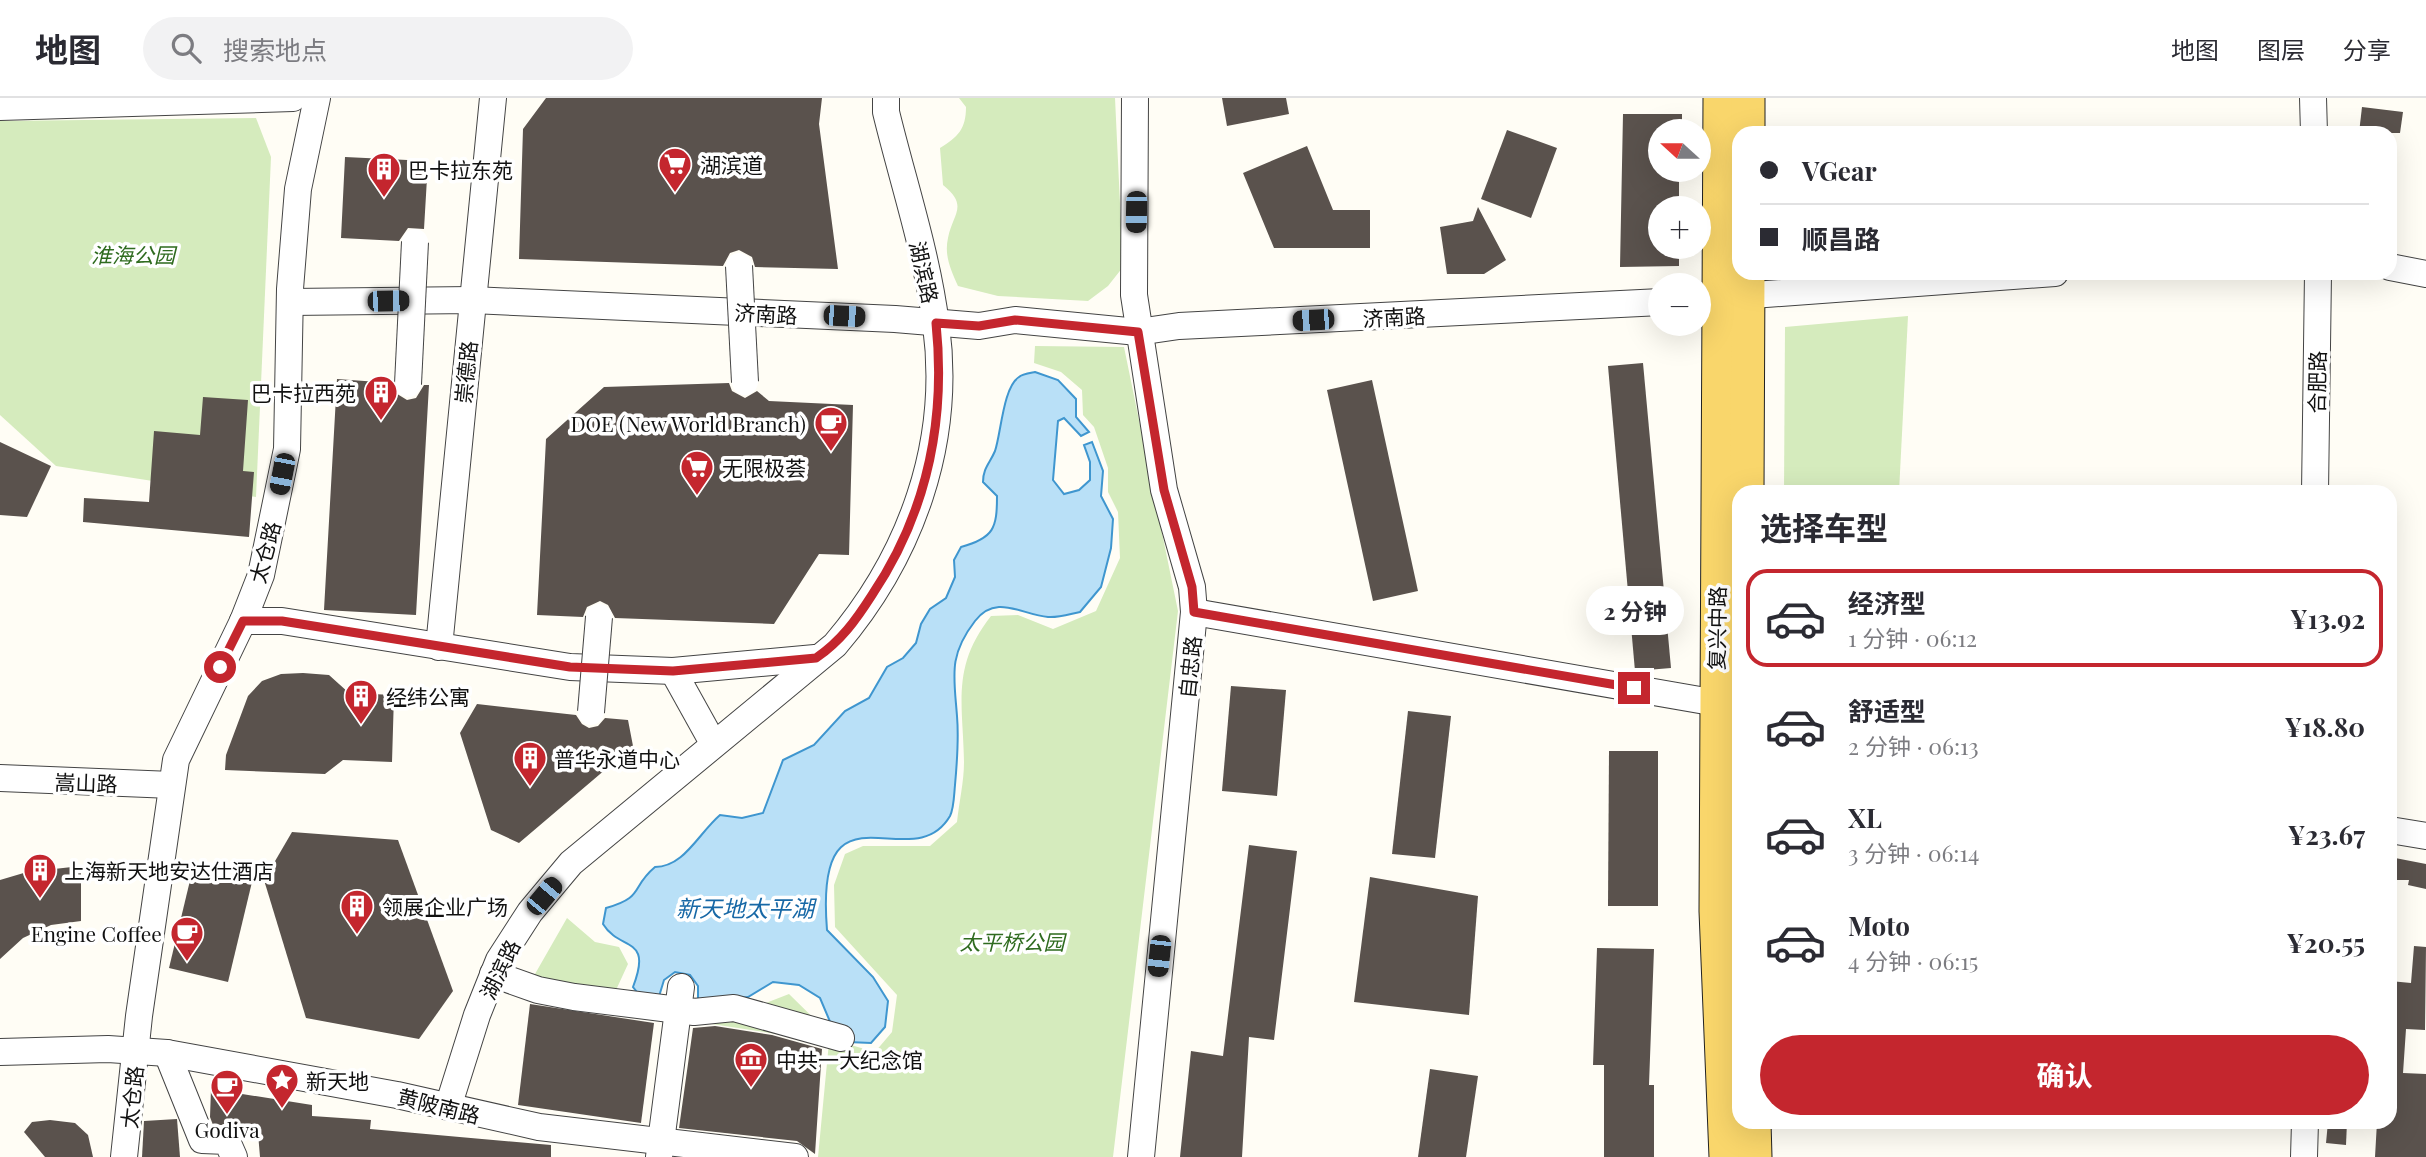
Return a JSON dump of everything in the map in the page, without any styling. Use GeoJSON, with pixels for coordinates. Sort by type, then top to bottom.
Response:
{"type":"FeatureCollection","features":[{"type":"Feature","properties":{"kind":"main road","name":"复兴中路"},"geometry":{"type":"LineString","coordinates":[[1720,98],[1729,291],[1745,485]]}},
{"type":"Feature","properties":{"kind":"main road"},"geometry":{"type":"LineString","coordinates":[[1748,98],[1748,126]]}},
{"type":"Feature","properties":{"kind":"main road","name":"复兴中路"},"geometry":{"type":"LineString","coordinates":[[1726,1157],[1716,911],[1728,705],[1729,291]]}},
{"type":"Feature","properties":{"kind":"main road"},"geometry":{"type":"LineString","coordinates":[[1754,1129],[1755,1157]]}},
{"type":"Feature","properties":{"kind":"street"},"geometry":{"type":"LineString","coordinates":[[0,107],[293,98]]}},
{"type":"Feature","properties":{"kind":"street","name":"太仓路"},"geometry":{"type":"LineString","coordinates":[[124,1157],[176,760],[243,621],[261,575],[288,449],[290,302],[298,189],[317,98]]}},
{"type":"Feature","properties":{"kind":"street","name":"崇德路"},"geometry":{"type":"LineString","coordinates":[[439,646],[493,98]]}},
{"type":"Feature","properties":{"kind":"street","name":"湖滨路"},"geometry":{"type":"LineString","coordinates":[[449,1107],[473,1026],[493,974],[530,912],[571,863],[713,743],[835,645],[854,623],[893,564],[919,505],[934,441],[940,356],[936,323],[886,112],[886,98]]}},
{"type":"Feature","properties":{"kind":"street","name":"自忠路"},"geometry":{"type":"LineString","coordinates":[[1135,98],[1134,295],[1138,332],[1164,490],[1192,587],[1194,612],[1141,1157]]}},
{"type":"Feature","properties":{"kind":"street"},"geometry":{"type":"LineString","coordinates":[[2313,98],[2314,126]]}},
{"type":"Feature","properties":{"kind":"street"},"geometry":{"type":"LineString","coordinates":[[408,384],[415,242]]}},
{"type":"Feature","properties":{"kind":"street"},"geometry":{"type":"LineString","coordinates":[[739,266],[745,383]]}},
{"type":"Feature","properties":{"kind":"street"},"geometry":{"type":"LineString","coordinates":[[2397,268],[2426,274]]}},
{"type":"Feature","properties":{"kind":"street"},"geometry":{"type":"LineString","coordinates":[[1729,291],[1928,280]]}},
{"type":"Feature","properties":{"kind":"street","name":"合肥路"},"geometry":{"type":"LineString","coordinates":[[2315,485],[2318,280]]}},
{"type":"Feature","properties":{"kind":"street","name":"济南路"},"geometry":{"type":"LineString","coordinates":[[290,302],[472,300],[979,326],[1015,320],[1138,332],[1179,326],[1648,304]]}},
{"type":"Feature","properties":{"kind":"street"},"geometry":{"type":"LineString","coordinates":[[1194,612],[1728,705]]}},
{"type":"Feature","properties":{"kind":"street"},"geometry":{"type":"LineString","coordinates":[[591,712],[599,617]]}},
{"type":"Feature","properties":{"kind":"street"},"geometry":{"type":"LineString","coordinates":[[243,621],[282,621],[570,667],[673,671],[816,658]]}},
{"type":"Feature","properties":{"kind":"street"},"geometry":{"type":"LineString","coordinates":[[673,671],[713,743]]}},
{"type":"Feature","properties":{"kind":"street","name":"嵩山路"},"geometry":{"type":"LineString","coordinates":[[0,778],[172,785]]}},
{"type":"Feature","properties":{"kind":"street"},"geometry":{"type":"LineString","coordinates":[[2397,831],[2426,836]]}},
{"type":"Feature","properties":{"kind":"street"},"geometry":{"type":"LineString","coordinates":[[493,974],[538,990],[574,997],[679,999],[694,1012],[734,1008],[841,1038]]}},
{"type":"Feature","properties":{"kind":"street"},"geometry":{"type":"LineString","coordinates":[[660,1149],[679,999]]}},
{"type":"Feature","properties":{"kind":"street","name":"黄陂南路"},"geometry":{"type":"LineString","coordinates":[[0,1052],[136,1050],[167,1053],[397,1095],[539,1127],[660,1149],[795,1157]]}},
{"type":"Feature","properties":{"kind":"street"},"geometry":{"type":"LineString","coordinates":[[167,1053],[202,1140],[227,1141],[234,1157]]}},
{"type":"Feature","properties":{"kind":"street"},"geometry":{"type":"LineString","coordinates":[[2304,1157],[2305,1129]]}},
{"type":"Feature","properties":{"kind":"green space"},"geometry":{"type":"Polygon","coordinates":[[[959,98],[1115,98],[1123,267],[1108,286],[1088,301],[998,296],[958,286],[947,251],[957,204],[951,192],[943,185],[940,148],[952,140],[963,127],[966,107],[959,98]]]}},
{"type":"Feature","properties":{"kind":"green space","name":"淮海公园"},"geometry":{"type":"Polygon","coordinates":[[[256,118],[271,157],[256,497],[56,466],[0,415],[0,121],[256,118]]]}},
{"type":"Feature","properties":{"kind":"green space"},"geometry":{"type":"Polygon","coordinates":[[[1908,316],[1899,485],[1784,485],[1785,327],[1908,316]]]}},
{"type":"Feature","properties":{"kind":"green space","name":"太平桥公园"},"geometry":{"type":"Polygon","coordinates":[[[1035,346],[1124,347],[1178,611],[1113,1157],[818,1157],[829,1042],[523,995],[567,918],[595,942],[619,947],[628,964],[616,990],[637,1009],[758,1006],[789,994],[837,1041],[875,1052],[892,1032],[897,995],[835,927],[834,885],[845,854],[863,846],[930,846],[957,822],[964,770],[962,686],[970,652],[978,634],[991,616],[1018,615],[1053,629],[1096,611],[1120,558],[1118,512],[1108,492],[1108,468],[1094,427],[1083,415],[1082,390],[1061,372],[1034,363],[1035,346]]]}},
{"type":"Feature","properties":{"kind":"water","name":"新天地太平湖"},"geometry":{"type":"Polygon","coordinates":[[[1035,372],[1058,380],[1076,399],[1076,417],[1089,432],[1081,436],[1064,418],[1058,421],[1053,480],[1064,494],[1079,490],[1090,480],[1090,462],[1084,445],[1092,442],[1103,471],[1101,496],[1113,519],[1111,548],[1101,587],[1080,612],[1048,617],[1010,608],[992,608],[983,613],[966,633],[955,667],[958,751],[954,801],[950,816],[933,833],[913,839],[869,838],[850,841],[835,854],[827,882],[827,930],[873,977],[888,1001],[885,1027],[871,1043],[848,1042],[831,1024],[820,998],[799,985],[773,982],[748,997],[698,1003],[698,986],[690,975],[675,972],[664,980],[657,1003],[641,997],[633,987],[638,971],[637,952],[610,933],[603,924],[606,908],[632,896],[655,867],[665,866],[683,856],[720,815],[742,818],[763,813],[783,760],[814,745],[845,711],[869,698],[887,667],[903,658],[916,643],[921,624],[930,609],[946,598],[955,577],[954,560],[961,547],[981,540],[994,524],[997,496],[983,482],[984,473],[995,451],[1009,390],[1020,376],[1035,372]]]}},
{"type":"Feature","properties":{"kind":"building","name":"湖滨道"},"geometry":{"type":"Polygon","coordinates":[[[546,98],[822,98],[819,124],[838,269],[755,267],[752,257],[739,250],[730,253],[723,266],[519,259],[523,129],[546,98]]]}},
{"type":"Feature","properties":{"kind":"building"},"geometry":{"type":"Polygon","coordinates":[[[1222,98],[1286,98],[1289,114],[1227,126],[1222,98]]]}},
{"type":"Feature","properties":{"kind":"building"},"geometry":{"type":"Polygon","coordinates":[[[2362,107],[2403,112],[2400,133],[2397,133],[2397,126],[2360,126],[2362,107]]]}},
{"type":"Feature","properties":{"kind":"building"},"geometry":{"type":"Polygon","coordinates":[[[1623,114],[1682,114],[1682,119],[1648,119],[1648,182],[1679,182],[1679,196],[1648,196],[1648,259],[1679,259],[1679,266],[1620,267],[1623,114]]]}},
{"type":"Feature","properties":{"kind":"building"},"geometry":{"type":"Polygon","coordinates":[[[1507,130],[1557,148],[1531,218],[1481,199],[1507,130]]]}},
{"type":"Feature","properties":{"kind":"building"},"geometry":{"type":"Polygon","coordinates":[[[1307,146],[1333,210],[1370,210],[1370,248],[1274,248],[1243,173],[1307,146]]]}},
{"type":"Feature","properties":{"kind":"building","name":"巴卡拉东苑"},"geometry":{"type":"Polygon","coordinates":[[[345,157],[428,161],[424,229],[408,228],[399,241],[341,238],[345,157]]]}},
{"type":"Feature","properties":{"kind":"building"},"geometry":{"type":"Polygon","coordinates":[[[1478,207],[1506,260],[1484,274],[1447,274],[1440,227],[1473,221],[1478,207]]]}},
{"type":"Feature","properties":{"kind":"building"},"geometry":{"type":"Polygon","coordinates":[[[1643,363],[1671,668],[1635,671],[1608,366],[1643,363]]]}},
{"type":"Feature","properties":{"kind":"building"},"geometry":{"type":"Polygon","coordinates":[[[337,379],[392,383],[394,392],[407,400],[416,398],[424,385],[429,385],[416,615],[324,610],[337,379]]]}},
{"type":"Feature","properties":{"kind":"building"},"geometry":{"type":"Polygon","coordinates":[[[1372,380],[1418,591],[1373,601],[1327,390],[1372,380]]]}},
{"type":"Feature","properties":{"kind":"building","name":"无限极荟"},"geometry":{"type":"Polygon","coordinates":[[[729,383],[732,391],[745,398],[757,391],[769,401],[853,405],[849,555],[819,554],[774,624],[615,618],[608,605],[600,601],[587,607],[583,617],[537,615],[546,439],[604,387],[729,383]]]}},
{"type":"Feature","properties":{"kind":"building"},"geometry":{"type":"Polygon","coordinates":[[[203,397],[248,400],[243,471],[254,472],[249,537],[83,522],[84,498],[149,502],[154,431],[200,435],[203,397]]]}},
{"type":"Feature","properties":{"kind":"building"},"geometry":{"type":"Polygon","coordinates":[[[0,442],[51,466],[27,517],[0,515],[0,442]]]}},
{"type":"Feature","properties":{"kind":"building"},"geometry":{"type":"Polygon","coordinates":[[[281,674],[329,675],[349,693],[394,695],[392,762],[343,760],[325,774],[225,770],[226,755],[248,696],[262,681],[281,674]]]}},
{"type":"Feature","properties":{"kind":"building"},"geometry":{"type":"Polygon","coordinates":[[[1231,686],[1286,690],[1277,796],[1222,791],[1231,686]]]}},
{"type":"Feature","properties":{"kind":"building","name":"普华永道中心"},"geometry":{"type":"Polygon","coordinates":[[[477,704],[576,715],[582,724],[589,728],[598,726],[605,718],[628,720],[633,746],[519,843],[491,830],[460,733],[477,704]]]}},
{"type":"Feature","properties":{"kind":"building"},"geometry":{"type":"Polygon","coordinates":[[[1408,711],[1451,716],[1435,858],[1392,854],[1408,711]]]}},
{"type":"Feature","properties":{"kind":"building"},"geometry":{"type":"Polygon","coordinates":[[[1609,751],[1658,751],[1658,906],[1608,906],[1609,751]]]}},
{"type":"Feature","properties":{"kind":"building","name":"领展企业广场"},"geometry":{"type":"Polygon","coordinates":[[[292,832],[398,840],[453,991],[419,1039],[306,1018],[264,880],[292,832]]]}},
{"type":"Feature","properties":{"kind":"building"},"geometry":{"type":"Polygon","coordinates":[[[1249,845],[1297,851],[1274,1040],[1249,1037],[1242,1157],[1180,1157],[1191,1051],[1223,1056],[1249,845]]]}},
{"type":"Feature","properties":{"kind":"building"},"geometry":{"type":"Polygon","coordinates":[[[2397,858],[2426,864],[2426,889],[2408,885],[2409,880],[2397,880],[2397,858]]]}},
{"type":"Feature","properties":{"kind":"building","name":"上海新天地安达仕酒店"},"geometry":{"type":"Polygon","coordinates":[[[81,866],[81,921],[51,925],[23,938],[0,959],[0,880],[27,872],[81,866]]]}},
{"type":"Feature","properties":{"kind":"building"},"geometry":{"type":"Polygon","coordinates":[[[193,868],[252,882],[228,982],[169,968],[193,868]]]}},
{"type":"Feature","properties":{"kind":"building"},"geometry":{"type":"Polygon","coordinates":[[[1370,877],[1478,896],[1469,1015],[1354,1002],[1370,877]]]}},
{"type":"Feature","properties":{"kind":"building"},"geometry":{"type":"Polygon","coordinates":[[[2414,946],[2426,947],[2425,1030],[2406,1029],[2403,1073],[2426,1074],[2426,1157],[2375,1157],[2377,1129],[2397,1129],[2397,982],[2411,983],[2414,946]]]}},
{"type":"Feature","properties":{"kind":"building"},"geometry":{"type":"Polygon","coordinates":[[[1597,948],[1654,949],[1649,1085],[1654,1085],[1654,1157],[1604,1157],[1604,1065],[1593,1065],[1597,948]]]}},
{"type":"Feature","properties":{"kind":"building"},"geometry":{"type":"Polygon","coordinates":[[[530,1004],[654,1023],[641,1123],[518,1105],[530,1004]]]}},
{"type":"Feature","properties":{"kind":"building","name":"中共一大纪念馆"},"geometry":{"type":"Polygon","coordinates":[[[715,1026],[772,1035],[822,1049],[815,1154],[797,1141],[679,1128],[693,1028],[715,1026]]]}},
{"type":"Feature","properties":{"kind":"building"},"geometry":{"type":"Polygon","coordinates":[[[1430,1069],[1478,1076],[1466,1157],[1418,1157],[1430,1069]]]}},
{"type":"Feature","properties":{"kind":"building"},"geometry":{"type":"Polygon","coordinates":[[[211,1089],[312,1105],[312,1116],[371,1120],[370,1129],[551,1145],[551,1157],[260,1157],[258,1133],[239,1132],[228,1125],[213,1125],[210,1117],[211,1089]]]}},
{"type":"Feature","properties":{"kind":"building"},"geometry":{"type":"Polygon","coordinates":[[[177,1119],[180,1157],[142,1157],[144,1121],[177,1119]]]}},
{"type":"Feature","properties":{"kind":"building"},"geometry":{"type":"Polygon","coordinates":[[[50,1120],[75,1123],[88,1135],[93,1157],[45,1157],[24,1132],[32,1122],[50,1120]]]}},
{"type":"Feature","properties":{"kind":"building"},"geometry":{"type":"Polygon","coordinates":[[[2327,1129],[2347,1129],[2346,1145],[2326,1143],[2327,1129]]]}},
{"type":"Feature","properties":{"kind":"place","name":"湖滨道"},"geometry":{"type":"Point","coordinates":[675,194]}},
{"type":"Feature","properties":{"kind":"place","name":"巴卡拉东苑"},"geometry":{"type":"Point","coordinates":[384,199]}},
{"type":"Feature","properties":{"kind":"place","name":"巴卡拉西苑"},"geometry":{"type":"Point","coordinates":[381,422]}},
{"type":"Feature","properties":{"kind":"place","name":"DOE (New World Branch)"},"geometry":{"type":"Point","coordinates":[831,453]}},
{"type":"Feature","properties":{"kind":"place","name":"无限极荟"},"geometry":{"type":"Point","coordinates":[697,497]}},
{"type":"Feature","properties":{"kind":"place","name":"经纬公寓"},"geometry":{"type":"Point","coordinates":[361,726]}},
{"type":"Feature","properties":{"kind":"place","name":"普华永道中心"},"geometry":{"type":"Point","coordinates":[530,788]}},
{"type":"Feature","properties":{"kind":"place","name":"上海新天地安达仕酒店"},"geometry":{"type":"Point","coordinates":[40,900]}},
{"type":"Feature","properties":{"kind":"place","name":"领展企业广场"},"geometry":{"type":"Point","coordinates":[357,936]}},
{"type":"Feature","properties":{"kind":"place","name":"Engine Coffee"},"geometry":{"type":"Point","coordinates":[187,963]}},
{"type":"Feature","properties":{"kind":"place","name":"中共一大纪念馆"},"geometry":{"type":"Point","coordinates":[751,1089]}},
{"type":"Feature","properties":{"kind":"place","name":"新天地"},"geometry":{"type":"Point","coordinates":[282,1110]}},
{"type":"Feature","properties":{"kind":"place","name":"Godiva"},"geometry":{"type":"Point","coordinates":[227,1116]}},
{"type":"Feature","properties":{"kind":"route"},"geometry":{"type":"LineString","coordinates":[[220,667],[243,621],[282,621],[570,667],[673,671],[816,658],[835,645],[854,623],[893,564],[919,505],[933,453],[938,405],[940,356],[936,323],[979,326],[1015,320],[1138,332],[1164,490],[1192,587],[1194,612],[1634,688]]}}]}
